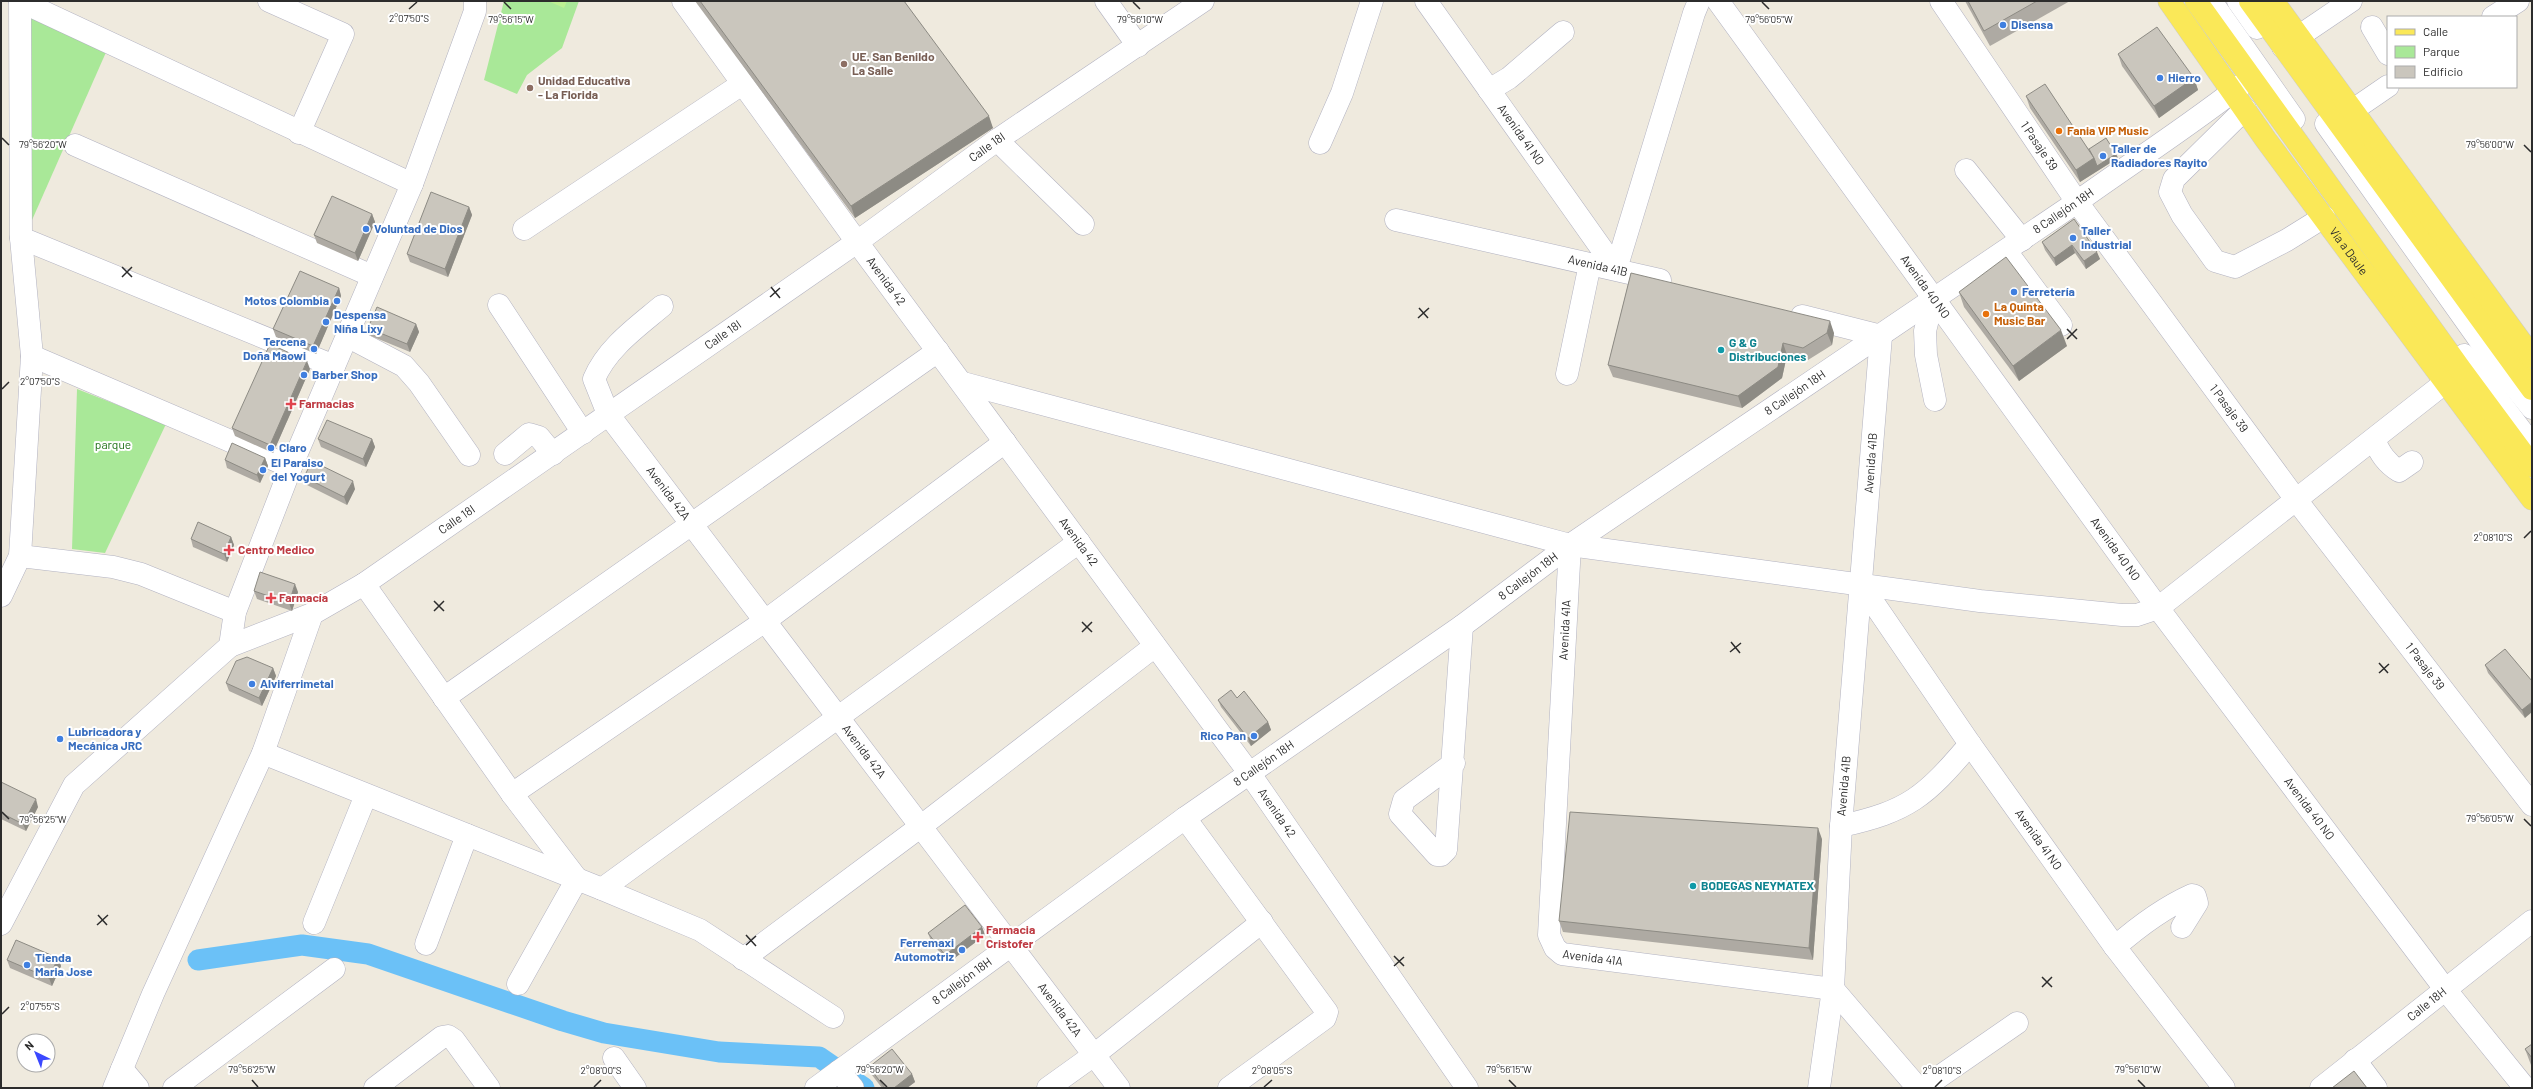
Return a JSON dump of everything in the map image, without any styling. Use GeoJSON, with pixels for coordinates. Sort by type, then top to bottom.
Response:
{"type":"FeatureCollection","features":[{"type":"Feature","properties":{"kind":"main road","name":"Vía a Daule"},"geometry":{"type":"LineString","coordinates":[[2169,1],[2242,93],[2453,377],[2532,499]]}},
{"type":"Feature","properties":{"kind":"main road","name":"Vía a Daule"},"geometry":{"type":"LineString","coordinates":[[2196,1],[2242,93],[2324,217],[2453,377],[2532,466]]}},
{"type":"Feature","properties":{"kind":"main road"},"geometry":{"type":"LineString","coordinates":[[2250,1],[2353,110],[2527,364],[2532,389]]}},
{"type":"Feature","properties":{"kind":"main road"},"geometry":{"type":"LineString","coordinates":[[2273,1],[2290,42],[2527,364]]}},
{"type":"Feature","properties":{"kind":"street"},"geometry":{"type":"LineString","coordinates":[[1,596],[20,556],[32,356],[21,238],[20,1],[299,133],[412,184]]}},
{"type":"Feature","properties":{"kind":"street"},"geometry":{"type":"LineString","coordinates":[[270,1],[344,34],[299,133]]}},
{"type":"Feature","properties":{"kind":"street"},"geometry":{"type":"LineString","coordinates":[[1,924],[74,785],[230,646],[235,612],[291,467],[412,184],[474,11],[475,1]]}},
{"type":"Feature","properties":{"kind":"street","name":"Avenida 42"},"geometry":{"type":"LineString","coordinates":[[683,1],[857,242],[963,383],[1250,774],[1458,1085]]}},
{"type":"Feature","properties":{"kind":"street"},"geometry":{"type":"LineString","coordinates":[[1106,1],[1138,46]]}},
{"type":"Feature","properties":{"kind":"street","name":"Calle 18I"},"geometry":{"type":"LineString","coordinates":[[230,646],[312,614],[364,584],[857,242],[997,140],[1203,1]]}},
{"type":"Feature","properties":{"kind":"street"},"geometry":{"type":"LineString","coordinates":[[1320,142],[1342,93],[1372,1]]}},
{"type":"Feature","properties":{"kind":"street","name":"Avenida 41 NO"},"geometry":{"type":"LineString","coordinates":[[1426,1],[1616,270]]}},
{"type":"Feature","properties":{"kind":"street"},"geometry":{"type":"LineString","coordinates":[[1616,270],[1694,13],[1699,1]]}},
{"type":"Feature","properties":{"kind":"street","name":"Avenida 40 NO"},"geometry":{"type":"LineString","coordinates":[[1718,1],[1933,300],[2158,608],[2445,989],[2525,1088]]}},
{"type":"Feature","properties":{"kind":"street","name":"1 Pasaje 39"},"geometry":{"type":"LineString","coordinates":[[1941,1],[2077,202],[2297,501],[2532,805]]}},
{"type":"Feature","properties":{"kind":"street"},"geometry":{"type":"LineString","coordinates":[[2211,1],[2382,243],[2532,445]]}},
{"type":"Feature","properties":{"kind":"street"},"geometry":{"type":"LineString","coordinates":[[2238,1],[2498,366],[2532,408]]}},
{"type":"Feature","properties":{"kind":"street"},"geometry":{"type":"LineString","coordinates":[[2290,42],[2351,1]]}},
{"type":"Feature","properties":{"kind":"street"},"geometry":{"type":"LineString","coordinates":[[2495,16],[2518,1]]}},
{"type":"Feature","properties":{"kind":"street"},"geometry":{"type":"LineString","coordinates":[[2372,27],[2387,52]]}},
{"type":"Feature","properties":{"kind":"street"},"geometry":{"type":"LineString","coordinates":[[1489,90],[1509,78],[1563,32]]}},
{"type":"Feature","properties":{"kind":"street"},"geometry":{"type":"LineString","coordinates":[[524,229],[742,84]]}},
{"type":"Feature","properties":{"kind":"street"},"geometry":{"type":"LineString","coordinates":[[2353,110],[2387,87]]}},
{"type":"Feature","properties":{"kind":"street"},"geometry":{"type":"LineString","coordinates":[[2242,93],[2174,179],[2170,192],[2182,215],[2215,261],[2235,267],[2287,240],[2324,217]]}},
{"type":"Feature","properties":{"kind":"street","name":"8 Callejón 18H"},"geometry":{"type":"LineString","coordinates":[[816,1088],[1186,818],[1462,626],[1570,545],[2077,202],[2242,93]]}},
{"type":"Feature","properties":{"kind":"street"},"geometry":{"type":"LineString","coordinates":[[997,140],[1083,224]]}},
{"type":"Feature","properties":{"kind":"street"},"geometry":{"type":"LineString","coordinates":[[75,145],[372,276]]}},
{"type":"Feature","properties":{"kind":"street"},"geometry":{"type":"LineString","coordinates":[[1966,170],[2014,245],[2061,325]]}},
{"type":"Feature","properties":{"kind":"street","name":"Avenida 41B"},"geometry":{"type":"LineString","coordinates":[[1396,220],[1676,285]]}},
{"type":"Feature","properties":{"kind":"street"},"geometry":{"type":"LineString","coordinates":[[21,238],[334,366]]}},
{"type":"Feature","properties":{"kind":"street"},"geometry":{"type":"LineString","coordinates":[[1568,374],[1590,264]]}},
{"type":"Feature","properties":{"kind":"street"},"geometry":{"type":"LineString","coordinates":[[1933,300],[1925,331],[1926,355],[1935,400]]}},
{"type":"Feature","properties":{"kind":"street"},"geometry":{"type":"LineString","coordinates":[[499,305],[583,433]]}},
{"type":"Feature","properties":{"kind":"street","name":"Avenida 42A"},"geometry":{"type":"LineString","coordinates":[[662,306],[622,340],[601,364],[594,379],[608,414],[1119,1088]]}},
{"type":"Feature","properties":{"kind":"street"},"geometry":{"type":"LineString","coordinates":[[1782,311],[1881,336]]}},
{"type":"Feature","properties":{"kind":"street"},"geometry":{"type":"LineString","coordinates":[[347,336],[404,366],[419,383],[469,455]]}},
{"type":"Feature","properties":{"kind":"street","name":"Avenida 41B"},"geometry":{"type":"LineString","coordinates":[[1819,1088],[1833,989],[1841,826],[1862,586],[1881,336]]}},
{"type":"Feature","properties":{"kind":"street"},"geometry":{"type":"LineString","coordinates":[[444,698],[938,351]]}},
{"type":"Feature","properties":{"kind":"street"},"geometry":{"type":"LineString","coordinates":[[32,356],[291,467]]}},
{"type":"Feature","properties":{"kind":"street"},"geometry":{"type":"LineString","coordinates":[[963,383],[1570,545],[1862,586],[2122,615],[2137,614],[2158,608],[2297,501],[2453,377]]}},
{"type":"Feature","properties":{"kind":"street"},"geometry":{"type":"LineString","coordinates":[[505,454],[529,434],[539,437],[553,454]]}},
{"type":"Feature","properties":{"kind":"street"},"geometry":{"type":"LineString","coordinates":[[2374,440],[2382,456],[2390,465],[2399,471],[2412,462]]}},
{"type":"Feature","properties":{"kind":"street"},"geometry":{"type":"LineString","coordinates":[[512,794],[765,622],[1005,442]]}},
{"type":"Feature","properties":{"kind":"street"},"geometry":{"type":"LineString","coordinates":[[602,889],[1079,542]]}},
{"type":"Feature","properties":{"kind":"street","name":"Avenida 41A"},"geometry":{"type":"LineString","coordinates":[[1570,545],[1549,935],[1555,948],[1562,954],[1833,989]]}},
{"type":"Feature","properties":{"kind":"street"},"geometry":{"type":"LineString","coordinates":[[20,556],[112,566],[141,574],[235,612]]}},
{"type":"Feature","properties":{"kind":"street"},"geometry":{"type":"LineString","coordinates":[[364,584],[512,794],[577,879]]}},
{"type":"Feature","properties":{"kind":"street","name":"Avenida 41 NO"},"geometry":{"type":"LineString","coordinates":[[1862,586],[1970,744],[2115,947],[2224,1088]]}},
{"type":"Feature","properties":{"kind":"street"},"geometry":{"type":"LineString","coordinates":[[138,1088],[118,1078],[153,994],[263,753],[312,614]]}},
{"type":"Feature","properties":{"kind":"street"},"geometry":{"type":"LineString","coordinates":[[1454,763],[1462,626]]}},
{"type":"Feature","properties":{"kind":"street"},"geometry":{"type":"LineString","coordinates":[[742,958],[920,827],[1155,646]]}},
{"type":"Feature","properties":{"kind":"street"},"geometry":{"type":"LineString","coordinates":[[1841,826],[1885,815],[1911,803],[1939,779],[1970,744]]}},
{"type":"Feature","properties":{"kind":"street"},"geometry":{"type":"LineString","coordinates":[[263,753],[467,834],[700,930],[833,1017]]}},
{"type":"Feature","properties":{"kind":"street"},"geometry":{"type":"LineString","coordinates":[[314,923],[366,795]]}},
{"type":"Feature","properties":{"kind":"street"},"geometry":{"type":"LineString","coordinates":[[1186,818],[1327,1012],[1325,1018],[1229,1088]]}},
{"type":"Feature","properties":{"kind":"street"},"geometry":{"type":"LineString","coordinates":[[426,944],[467,834]]}},
{"type":"Feature","properties":{"kind":"street"},"geometry":{"type":"LineString","coordinates":[[518,984],[577,879]]}},
{"type":"Feature","properties":{"kind":"street"},"geometry":{"type":"LineString","coordinates":[[2115,947],[2138,927],[2171,905],[2192,895],[2195,896],[2197,903],[2182,927]]}},
{"type":"Feature","properties":{"kind":"street"},"geometry":{"type":"LineString","coordinates":[[1048,1088],[1094,1055],[1262,922]]}},
{"type":"Feature","properties":{"kind":"street","name":"Calle 18H"},"geometry":{"type":"LineString","coordinates":[[2321,1088],[2445,989],[2528,931]]}},
{"type":"Feature","properties":{"kind":"street"},"geometry":{"type":"LineString","coordinates":[[174,1088],[334,969]]}},
{"type":"Feature","properties":{"kind":"street"},"geometry":{"type":"LineString","coordinates":[[1833,989],[1918,1088]]}},
{"type":"Feature","properties":{"kind":"street"},"geometry":{"type":"LineString","coordinates":[[1923,1088],[2017,1022]]}},
{"type":"Feature","properties":{"kind":"street"},"geometry":{"type":"LineString","coordinates":[[375,1088],[442,1037],[448,1036],[454,1040],[489,1088]]}},
{"type":"Feature","properties":{"kind":"street"},"geometry":{"type":"LineString","coordinates":[[614,1058],[635,1088]]}},
{"type":"Feature","properties":{"kind":"street"},"geometry":{"type":"LineString","coordinates":[[2356,1060],[2376,1088]]}},
{"type":"Feature","properties":{"kind":"street"},"geometry":{"type":"LineString","coordinates":[[839,1071],[853,1088]]}},
{"type":"Feature","properties":{"kind":"green space"},"geometry":{"type":"Polygon","coordinates":[[[504,1],[579,1],[562,48],[527,75],[517,94],[484,80],[504,1]]]}},
{"type":"Feature","properties":{"kind":"green space"},"geometry":{"type":"Polygon","coordinates":[[[548,1],[567,1],[564,8],[548,1]]]}},
{"type":"Feature","properties":{"kind":"green space"},"geometry":{"type":"Polygon","coordinates":[[[26,11],[107,50],[25,236],[26,11]]]}},
{"type":"Feature","properties":{"kind":"green space","name":"parque"},"geometry":{"type":"Polygon","coordinates":[[[77,389],[166,424],[105,553],[72,549],[77,389]]]}},
{"type":"Feature","properties":{"kind":"building","name":"UE. San Benildo La Salle"},"geometry":{"type":"Polygon","coordinates":[[[700,1],[904,1],[989,116],[851,206],[700,1]]]}},
{"type":"Feature","properties":{"kind":"building"},"geometry":{"type":"Polygon","coordinates":[[[1968,1],[2037,1],[1984,31],[1968,1]]]}},
{"type":"Feature","properties":{"kind":"building","name":"Hierro"},"geometry":{"type":"Polygon","coordinates":[[[2157,27],[2194,78],[2154,106],[2118,54],[2157,27]]]}},
{"type":"Feature","properties":{"kind":"building","name":"Fania VIP Music"},"geometry":{"type":"Polygon","coordinates":[[[2045,84],[2094,158],[2076,170],[2026,96],[2045,84]]]}},
{"type":"Feature","properties":{"kind":"building","name":"Taller de Radiadores Rayito"},"geometry":{"type":"Polygon","coordinates":[[[2106,138],[2116,154],[2097,166],[2089,149],[2106,138]]]}},
{"type":"Feature","properties":{"kind":"building"},"geometry":{"type":"Polygon","coordinates":[[[431,192],[469,207],[445,269],[407,254],[431,192]]]}},
{"type":"Feature","properties":{"kind":"building"},"geometry":{"type":"Polygon","coordinates":[[[332,196],[372,214],[355,253],[314,235],[332,196]]]}},
{"type":"Feature","properties":{"kind":"building","name":"Taller Industrial"},"geometry":{"type":"Polygon","coordinates":[[[2074,219],[2097,252],[2084,261],[2072,245],[2054,258],[2042,242],[2074,219]]]}},
{"type":"Feature","properties":{"kind":"building"},"geometry":{"type":"Polygon","coordinates":[[[2006,257],[2061,330],[2013,366],[1959,292],[2006,257]]]}},
{"type":"Feature","properties":{"kind":"building"},"geometry":{"type":"Polygon","coordinates":[[[300,271],[339,288],[313,346],[273,329],[300,271]]]}},
{"type":"Feature","properties":{"kind":"building","name":"G & G Distribuciones"},"geometry":{"type":"Polygon","coordinates":[[[1631,273],[1830,321],[1827,333],[1803,348],[1783,343],[1778,367],[1738,396],[1608,365],[1631,273]]]}},
{"type":"Feature","properties":{"kind":"building"},"geometry":{"type":"Polygon","coordinates":[[[377,307],[416,324],[407,344],[368,328],[377,307]]]}},
{"type":"Feature","properties":{"kind":"building"},"geometry":{"type":"Polygon","coordinates":[[[270,344],[307,361],[270,445],[232,428],[270,344]]]}},
{"type":"Feature","properties":{"kind":"building"},"geometry":{"type":"Polygon","coordinates":[[[327,420],[372,439],[363,459],[318,439],[327,420]]]}},
{"type":"Feature","properties":{"kind":"building"},"geometry":{"type":"Polygon","coordinates":[[[232,443],[265,458],[257,475],[225,460],[232,443]]]}},
{"type":"Feature","properties":{"kind":"building"},"geometry":{"type":"Polygon","coordinates":[[[312,461],[353,481],[344,497],[304,477],[312,461]]]}},
{"type":"Feature","properties":{"kind":"building"},"geometry":{"type":"Polygon","coordinates":[[[198,522],[231,537],[224,554],[191,539],[198,522]]]}},
{"type":"Feature","properties":{"kind":"building"},"geometry":{"type":"Polygon","coordinates":[[[260,572],[295,584],[289,603],[254,591],[260,572]]]}},
{"type":"Feature","properties":{"kind":"building"},"geometry":{"type":"Polygon","coordinates":[[[2505,649],[2532,681],[2532,702],[2522,710],[2485,665],[2505,649]]]}},
{"type":"Feature","properties":{"kind":"building","name":"Alviferrimetal"},"geometry":{"type":"Polygon","coordinates":[[[247,657],[273,668],[259,698],[226,683],[236,661],[247,657]]]}},
{"type":"Feature","properties":{"kind":"building"},"geometry":{"type":"Polygon","coordinates":[[[1231,690],[1237,698],[1244,691],[1268,722],[1248,738],[1218,700],[1231,690]]]}},
{"type":"Feature","properties":{"kind":"building"},"geometry":{"type":"Polygon","coordinates":[[[1,782],[36,799],[23,824],[1,813],[1,782]]]}},
{"type":"Feature","properties":{"kind":"building","name":"BODEGAS NEYMATEX"},"geometry":{"type":"Polygon","coordinates":[[[1570,812],[1818,828],[1809,948],[1559,921],[1570,812]]]}},
{"type":"Feature","properties":{"kind":"building"},"geometry":{"type":"Polygon","coordinates":[[[965,905],[982,927],[945,955],[928,933],[965,905]]]}},
{"type":"Feature","properties":{"kind":"building"},"geometry":{"type":"Polygon","coordinates":[[[16,940],[58,958],[49,978],[7,960],[16,940]]]}},
{"type":"Feature","properties":{"kind":"building"},"geometry":{"type":"Polygon","coordinates":[[[2532,1044],[2532,1058],[2525,1049],[2532,1044]]]}},
{"type":"Feature","properties":{"kind":"building"},"geometry":{"type":"Polygon","coordinates":[[[892,1049],[912,1074],[894,1088],[885,1088],[869,1067],[892,1049]]]}},
{"type":"Feature","properties":{"kind":"building"},"geometry":{"type":"Polygon","coordinates":[[[2354,1071],[2367,1088],[2332,1088],[2354,1071]]]}},
{"type":"Feature","properties":{"kind":"waterway"},"geometry":{"type":"LineString","coordinates":[[198,960],[302,945],[368,954],[563,1021],[604,1033],[719,1052],[819,1057],[864,1088]]}},
{"type":"Feature","properties":{"kind":"place","name":"Disensa"},"geometry":{"type":"Point","coordinates":[2003,25]}},
{"type":"Feature","properties":{"kind":"place","name":"UE. San Benildo La Salle"},"geometry":{"type":"Point","coordinates":[844,64]}},
{"type":"Feature","properties":{"kind":"place","name":"Hierro"},"geometry":{"type":"Point","coordinates":[2160,78]}},
{"type":"Feature","properties":{"kind":"place","name":"Unidad Educativa - La Florida"},"geometry":{"type":"Point","coordinates":[530,88]}},
{"type":"Feature","properties":{"kind":"place","name":"Fania VIP Music"},"geometry":{"type":"Point","coordinates":[2059,131]}},
{"type":"Feature","properties":{"kind":"place","name":"Taller de Radiadores Rayito"},"geometry":{"type":"Point","coordinates":[2103,156]}},
{"type":"Feature","properties":{"kind":"place","name":"Voluntad de Dios"},"geometry":{"type":"Point","coordinates":[366,229]}},
{"type":"Feature","properties":{"kind":"place","name":"Taller Industrial"},"geometry":{"type":"Point","coordinates":[2073,238]}},
{"type":"Feature","properties":{"kind":"place","name":"Ferretería"},"geometry":{"type":"Point","coordinates":[2014,292]}},
{"type":"Feature","properties":{"kind":"place","name":"Motos Colombia"},"geometry":{"type":"Point","coordinates":[337,301]}},
{"type":"Feature","properties":{"kind":"place","name":"La Quinta Music Bar"},"geometry":{"type":"Point","coordinates":[1986,314]}},
{"type":"Feature","properties":{"kind":"place","name":"Despensa Niña Lixy"},"geometry":{"type":"Point","coordinates":[326,322]}},
{"type":"Feature","properties":{"kind":"place","name":"Tercena Doña Maowi"},"geometry":{"type":"Point","coordinates":[314,349]}},
{"type":"Feature","properties":{"kind":"place","name":"G & G Distribuciones"},"geometry":{"type":"Point","coordinates":[1721,350]}},
{"type":"Feature","properties":{"kind":"place","name":"Barber Shop"},"geometry":{"type":"Point","coordinates":[304,375]}},
{"type":"Feature","properties":{"kind":"place","name":"Farmacias"},"geometry":{"type":"Point","coordinates":[291,404]}},
{"type":"Feature","properties":{"kind":"place","name":"Claro"},"geometry":{"type":"Point","coordinates":[271,448]}},
{"type":"Feature","properties":{"kind":"place","name":"El Paraiso del Yogurt"},"geometry":{"type":"Point","coordinates":[263,470]}},
{"type":"Feature","properties":{"kind":"place","name":"Centro Medico"},"geometry":{"type":"Point","coordinates":[229,550]}},
{"type":"Feature","properties":{"kind":"place","name":"Farmacía"},"geometry":{"type":"Point","coordinates":[271,598]}},
{"type":"Feature","properties":{"kind":"place","name":"Alviferrimetal"},"geometry":{"type":"Point","coordinates":[252,684]}},
{"type":"Feature","properties":{"kind":"place","name":"Rico Pan"},"geometry":{"type":"Point","coordinates":[1254,736]}},
{"type":"Feature","properties":{"kind":"place","name":"Lubricadora y Mecánica JRC"},"geometry":{"type":"Point","coordinates":[60,739]}},
{"type":"Feature","properties":{"kind":"place","name":"BODEGAS NEYMATEX"},"geometry":{"type":"Point","coordinates":[1693,886]}},
{"type":"Feature","properties":{"kind":"place","name":"Farmacia Cristofer"},"geometry":{"type":"Point","coordinates":[978,937]}},
{"type":"Feature","properties":{"kind":"place","name":"Ferremaxi Automotriz"},"geometry":{"type":"Point","coordinates":[962,950]}},
{"type":"Feature","properties":{"kind":"place","name":"Tienda Maria Jose"},"geometry":{"type":"Point","coordinates":[27,965]}}]}
